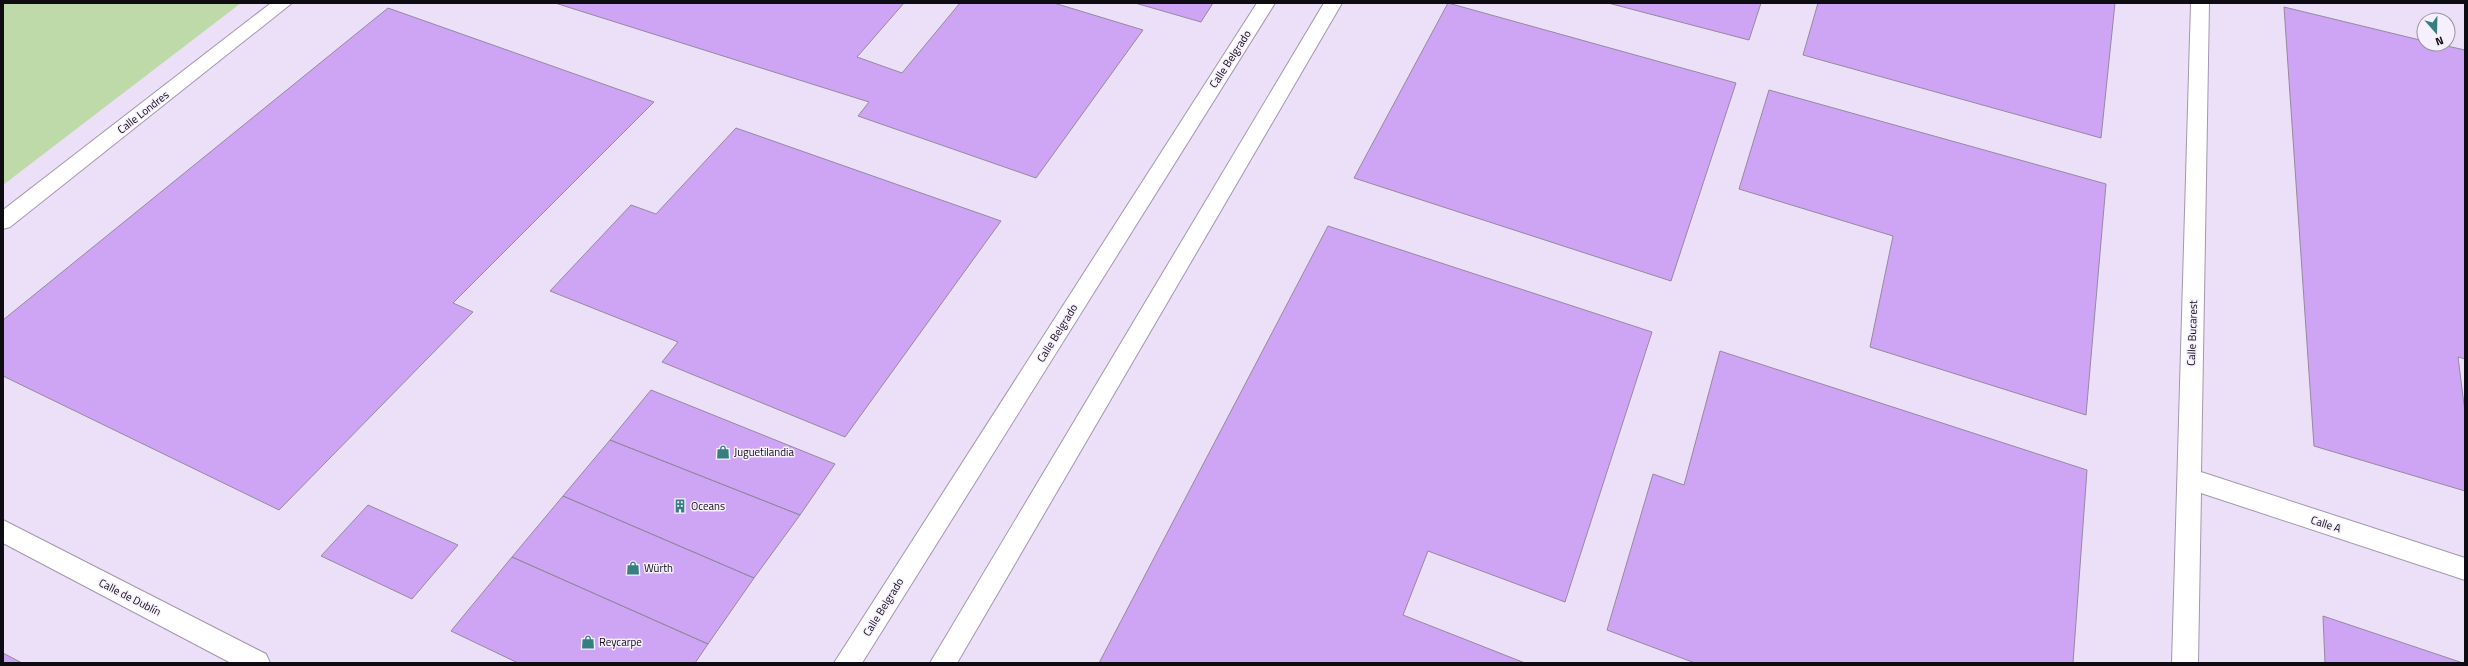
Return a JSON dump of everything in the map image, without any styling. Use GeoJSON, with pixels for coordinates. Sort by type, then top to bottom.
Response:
{"type":"FeatureCollection","features":[{"type":"Feature","properties":{"kind":"street","name":"Calle Londres"},"geometry":{"type":"LineString","coordinates":[[3,221],[283,3]]}},
{"type":"Feature","properties":{"kind":"street","name":"Calle Belgrado"},"geometry":{"type":"LineString","coordinates":[[847,663],[1266,3]]}},
{"type":"Feature","properties":{"kind":"street"},"geometry":{"type":"LineString","coordinates":[[944,663],[1333,3]]}},
{"type":"Feature","properties":{"kind":"street","name":"Calle Bucarest"},"geometry":{"type":"LineString","coordinates":[[2185,663],[2188,478],[2200,3]]}},
{"type":"Feature","properties":{"kind":"street","name":"Calle A"},"geometry":{"type":"LineString","coordinates":[[2188,478],[2465,569]]}},
{"type":"Feature","properties":{"kind":"street","name":"Calle de Dublín"},"geometry":{"type":"LineString","coordinates":[[3,531],[257,663]]}},
{"type":"Feature","properties":{"kind":"green space"},"geometry":{"type":"Polygon","coordinates":[[[3,3],[241,3],[3,185],[3,3]]]}},
{"type":"Feature","properties":{"kind":"building"},"geometry":{"type":"Polygon","coordinates":[[[555,3],[904,3],[857,57],[902,73],[960,3],[1054,3],[1143,30],[1036,178],[858,116],[869,102],[555,3]]]}},
{"type":"Feature","properties":{"kind":"building"},"geometry":{"type":"Polygon","coordinates":[[[1135,3],[1213,3],[1201,22],[1135,3]]]}},
{"type":"Feature","properties":{"kind":"building"},"geometry":{"type":"Polygon","coordinates":[[[1448,3],[1736,83],[1671,281],[1354,178],[1448,3]]]}},
{"type":"Feature","properties":{"kind":"building"},"geometry":{"type":"Polygon","coordinates":[[[1608,3],[1761,3],[1749,40],[1608,3]]]}},
{"type":"Feature","properties":{"kind":"building"},"geometry":{"type":"Polygon","coordinates":[[[1818,3],[2115,3],[2101,138],[1803,55],[1818,3]]]}},
{"type":"Feature","properties":{"kind":"building"},"geometry":{"type":"Polygon","coordinates":[[[2284,7],[2416,39],[2416,52],[2456,52],[2456,48],[2465,50],[2465,359],[2458,357],[2465,412],[2465,491],[2314,446],[2284,7]]]}},
{"type":"Feature","properties":{"kind":"building"},"geometry":{"type":"Polygon","coordinates":[[[388,8],[654,102],[453,303],[473,312],[279,510],[3,376],[3,320],[388,8]]]}},
{"type":"Feature","properties":{"kind":"building"},"geometry":{"type":"Polygon","coordinates":[[[1769,90],[2106,184],[2086,415],[1870,347],[1893,236],[1739,189],[1769,90]]]}},
{"type":"Feature","properties":{"kind":"building"},"geometry":{"type":"Polygon","coordinates":[[[736,128],[1001,221],[845,437],[662,362],[678,342],[550,291],[631,205],[656,214],[736,128]]]}},
{"type":"Feature","properties":{"kind":"building"},"geometry":{"type":"Polygon","coordinates":[[[1328,226],[1652,332],[1565,602],[1428,551],[1403,615],[1525,663],[1099,663],[1328,226]]]}},
{"type":"Feature","properties":{"kind":"building"},"geometry":{"type":"Polygon","coordinates":[[[1720,351],[2087,470],[2073,663],[1695,663],[1607,630],[1653,474],[1684,485],[1720,351]]]}},
{"type":"Feature","properties":{"kind":"building","name":"Juguetilandia"},"geometry":{"type":"Polygon","coordinates":[[[651,390],[835,464],[800,515],[610,440],[651,390]]]}},
{"type":"Feature","properties":{"kind":"building","name":"Oceans"},"geometry":{"type":"Polygon","coordinates":[[[610,440],[800,515],[754,578],[563,496],[610,440]]]}},
{"type":"Feature","properties":{"kind":"building","name":"Würth"},"geometry":{"type":"Polygon","coordinates":[[[563,496],[754,578],[708,644],[512,557],[563,496]]]}},
{"type":"Feature","properties":{"kind":"building"},"geometry":{"type":"Polygon","coordinates":[[[368,505],[458,545],[412,599],[321,556],[368,505]]]}},
{"type":"Feature","properties":{"kind":"building"},"geometry":{"type":"Polygon","coordinates":[[[512,557],[708,644],[695,663],[518,663],[451,631],[512,557]]]}},
{"type":"Feature","properties":{"kind":"building"},"geometry":{"type":"Polygon","coordinates":[[[2323,616],[2463,663],[2325,663],[2323,616]]]}},
{"type":"Feature","properties":{"kind":"building"},"geometry":{"type":"Polygon","coordinates":[[[3,653],[22,663],[3,663],[3,653]]]}},
{"type":"Feature","properties":{"kind":"place","name":"Juguetilandia"},"geometry":{"type":"Point","coordinates":[723,452]}},
{"type":"Feature","properties":{"kind":"place","name":"Oceans"},"geometry":{"type":"Point","coordinates":[680,506]}},
{"type":"Feature","properties":{"kind":"place","name":"Würth"},"geometry":{"type":"Point","coordinates":[633,568]}},
{"type":"Feature","properties":{"kind":"place","name":"Reycarpe"},"geometry":{"type":"Point","coordinates":[588,642]}}]}
